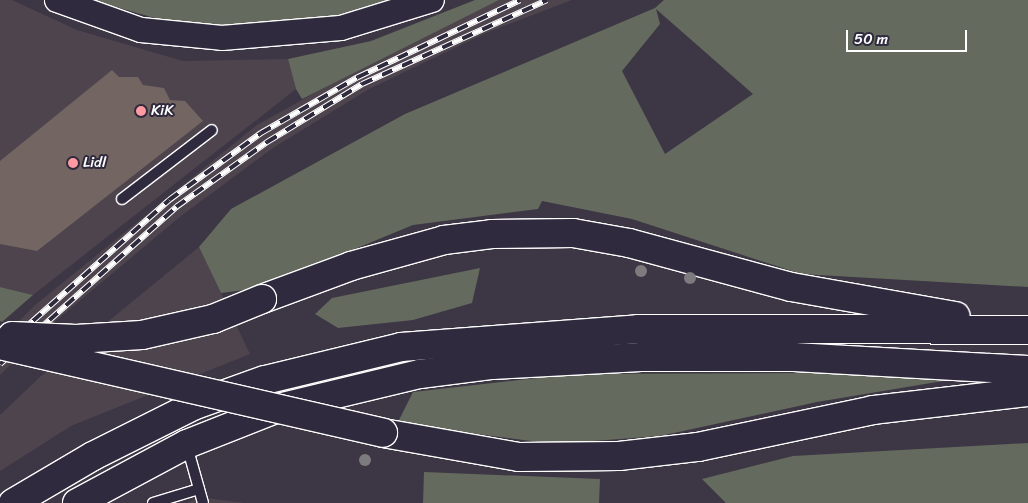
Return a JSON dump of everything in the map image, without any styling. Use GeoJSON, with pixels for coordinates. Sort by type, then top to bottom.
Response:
{"type":"FeatureCollection","features":[{"type":"Feature","properties":{"kind":"highway"},"geometry":{"type":"LineString","coordinates":[[0,336],[76,340],[142,335],[213,319],[351,266],[444,240],[492,234],[573,233],[865,303],[1028,325]]}},
{"type":"Feature","properties":{"kind":"highway"},"geometry":{"type":"LineString","coordinates":[[13,503],[92,456],[195,405],[265,380],[401,347],[638,330],[1028,330]]}},
{"type":"Feature","properties":{"kind":"highway"},"geometry":{"type":"LineString","coordinates":[[0,345],[383,432],[519,457],[619,456],[698,447],[873,410],[1028,392]]}},
{"type":"Feature","properties":{"kind":"highway"},"geometry":{"type":"LineString","coordinates":[[76,503],[187,444],[278,408],[353,388],[492,364],[641,357],[794,357],[1028,370]]}},
{"type":"Feature","properties":{"kind":"street"},"geometry":{"type":"LineString","coordinates":[[57,0],[141,30],[222,38],[342,28],[432,0]]}},
{"type":"Feature","properties":{"kind":"lane"},"geometry":{"type":"LineString","coordinates":[[122,199],[212,130]]}},
{"type":"Feature","properties":{"kind":"lane"},"geometry":{"type":"LineString","coordinates":[[187,444],[203,503]]}},
{"type":"Feature","properties":{"kind":"lane"},"geometry":{"type":"LineString","coordinates":[[153,503],[199,489]]}},
{"type":"Feature","properties":{"kind":"shaded area"},"geometry":{"type":"Polygon","coordinates":[[[0,0],[12,0],[77,30],[183,61],[288,59],[296,89],[33,295],[0,287],[0,0]]]}},
{"type":"Feature","properties":{"kind":"shaded area"},"geometry":{"type":"Polygon","coordinates":[[[91,0],[395,0],[341,16],[284,25],[221,26],[169,22],[91,0]]]}},
{"type":"Feature","properties":{"kind":"shaded area"},"geometry":{"type":"Polygon","coordinates":[[[475,0],[499,0],[302,99],[296,89],[288,59],[371,41],[475,0]]]}},
{"type":"Feature","properties":{"kind":"shaded area"},"geometry":{"type":"Polygon","coordinates":[[[499,0],[572,0],[486,33],[369,89],[273,148],[181,216],[53,323],[0,375],[0,340],[34,306],[257,125],[361,67],[499,0]]]}},
{"type":"Feature","properties":{"kind":"shaded area"},"geometry":{"type":"Polygon","coordinates":[[[664,0],[1028,0],[1028,287],[801,274],[632,219],[542,201],[538,209],[413,225],[260,288],[221,293],[199,247],[231,209],[405,114],[655,8],[664,0]],[[656,9],[660,24],[622,71],[665,154],[753,94],[656,9]]]}},
{"type":"Feature","properties":{"kind":"shaded area"},"geometry":{"type":"Polygon","coordinates":[[[199,247],[250,354],[71,426],[0,471],[0,415],[40,377],[199,247]]]}},
{"type":"Feature","properties":{"kind":"shaded area"},"geometry":{"type":"Polygon","coordinates":[[[480,268],[472,303],[413,320],[338,328],[315,314],[332,298],[480,268]]]}},
{"type":"Feature","properties":{"kind":"shaded area"},"geometry":{"type":"Polygon","coordinates":[[[0,287],[33,295],[2,322],[0,321],[0,287]]]}},
{"type":"Feature","properties":{"kind":"shaded area"},"geometry":{"type":"Polygon","coordinates":[[[817,373],[973,376],[817,402],[660,436],[554,444],[406,425],[399,420],[413,392],[572,374],[817,373]]]}},
{"type":"Feature","properties":{"kind":"shaded area"},"geometry":{"type":"Polygon","coordinates":[[[1028,443],[1028,503],[726,503],[702,479],[793,456],[1028,443]]]}},
{"type":"Feature","properties":{"kind":"shaded area"},"geometry":{"type":"Polygon","coordinates":[[[424,472],[600,479],[599,503],[423,503],[424,472]]]}},
{"type":"Feature","properties":{"kind":"shaded area"},"geometry":{"type":"Polygon","coordinates":[[[199,497],[245,503],[187,503],[199,497]]]}},
{"type":"Feature","properties":{"kind":"building"},"geometry":{"type":"Polygon","coordinates":[[[112,70],[119,77],[138,77],[143,85],[164,88],[170,100],[185,101],[203,121],[37,251],[0,244],[0,161],[112,70]]]}},
{"type":"Feature","properties":{"kind":"railway"},"geometry":{"type":"LineString","coordinates":[[0,350],[169,200],[261,133],[358,77],[520,0]]}},
{"type":"Feature","properties":{"kind":"railway"},"geometry":{"type":"LineString","coordinates":[[0,364],[176,207],[267,142],[362,84],[547,0]]}},
{"type":"Feature","properties":{"kind":"place","name":"KiK"},"geometry":{"type":"Point","coordinates":[141,111]}},
{"type":"Feature","properties":{"kind":"place","name":"Lidl"},"geometry":{"type":"Point","coordinates":[73,163]}}]}
